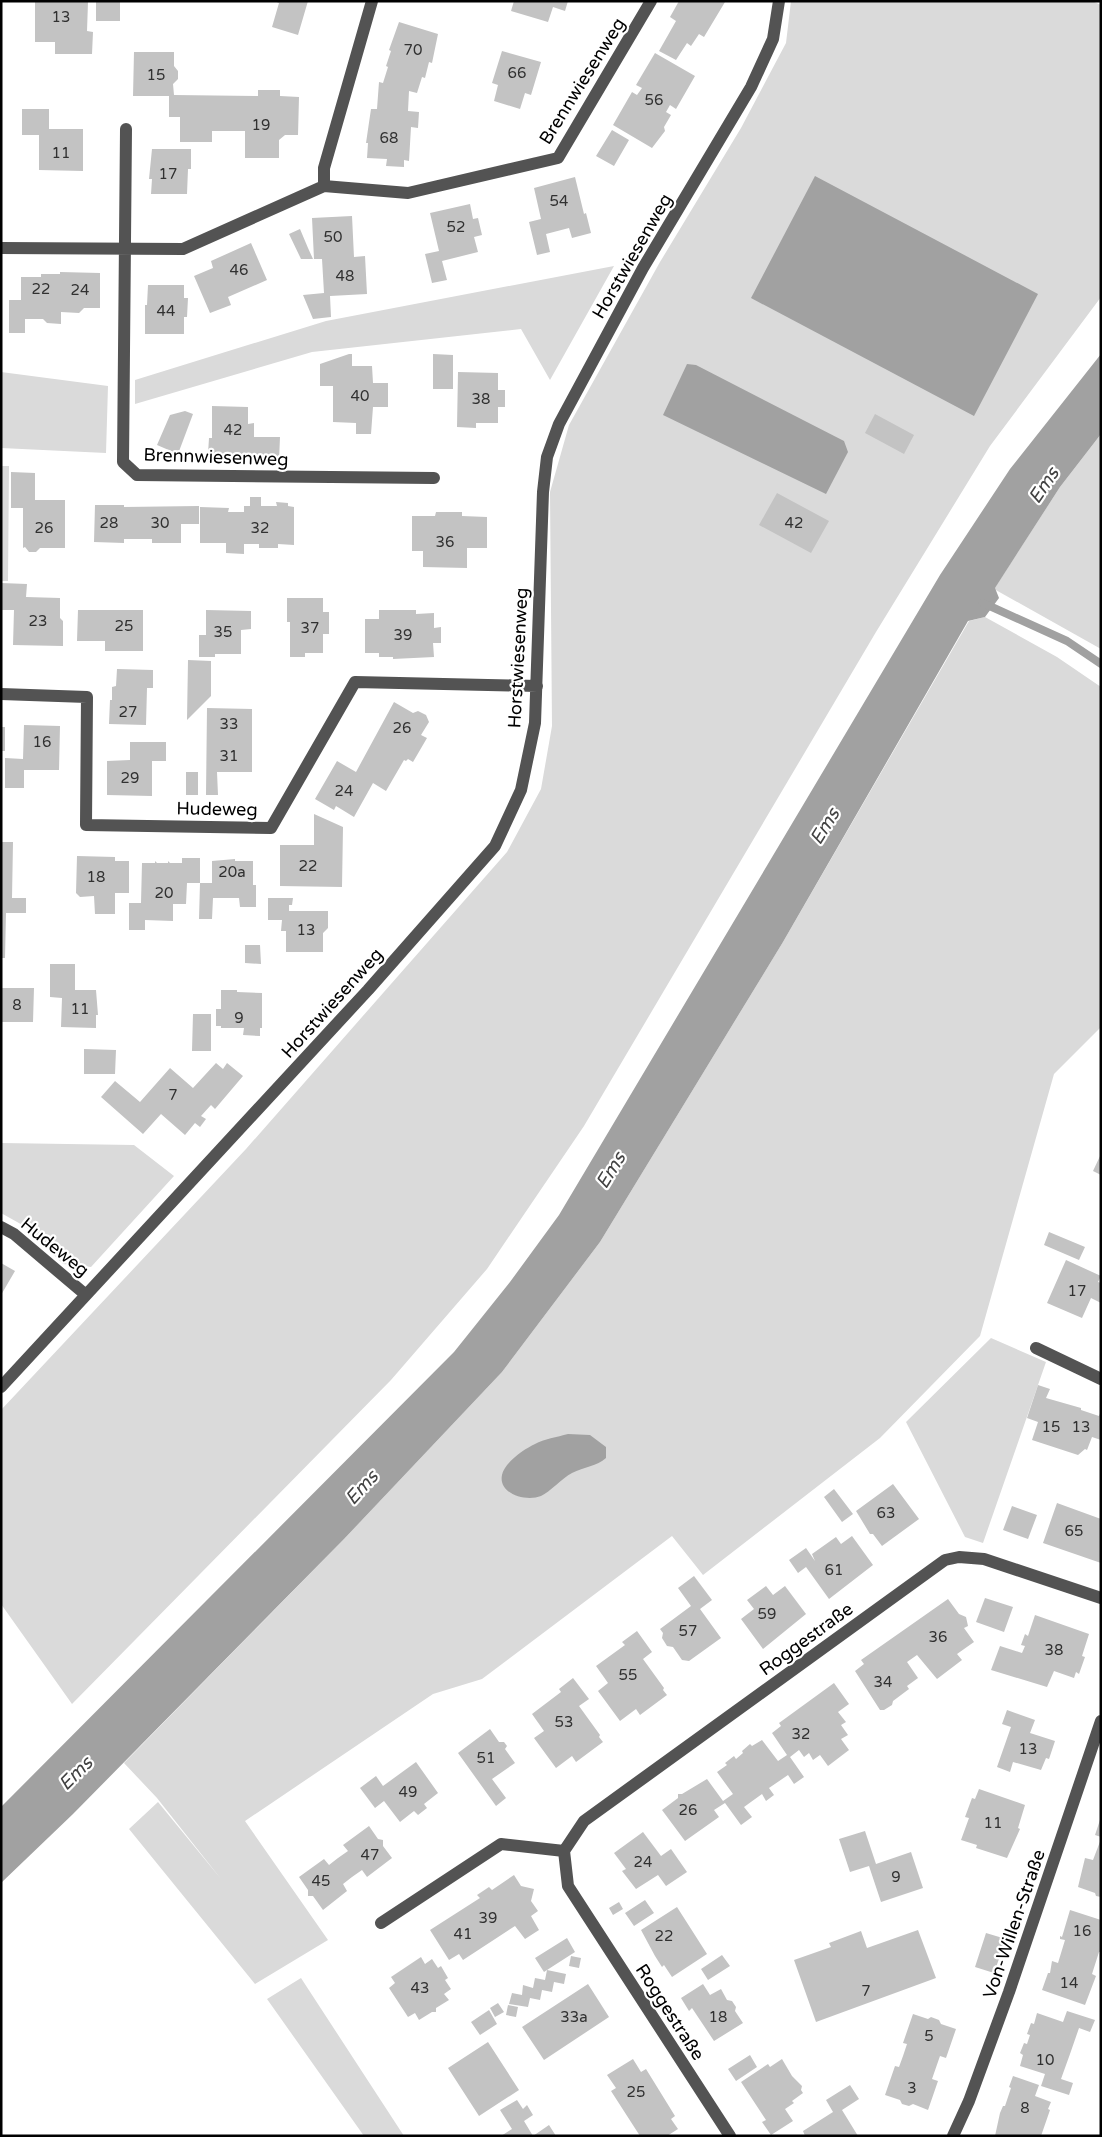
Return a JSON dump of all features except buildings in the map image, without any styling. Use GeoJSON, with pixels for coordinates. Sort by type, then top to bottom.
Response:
{"type":"FeatureCollection","features":[{"type":"Feature","properties":{"kind":"street"},"geometry":{"type":"LineString","coordinates":[[324,186],[324,168],[372,1]]}},
{"type":"Feature","properties":{"kind":"street","name":"Brennwiesenweg"},"geometry":{"type":"LineString","coordinates":[[1,248],[183,249],[324,186],[408,193],[558,158],[651,1]]}},
{"type":"Feature","properties":{"kind":"street","name":"Horstwiesenweg"},"geometry":{"type":"LineString","coordinates":[[1,1387],[368,990],[494,846],[521,790],[535,723],[543,492],[547,457],[558,424],[643,268],[751,87],[772,38],[779,1]]}},
{"type":"Feature","properties":{"kind":"street","name":"Brennwiesenweg"},"geometry":{"type":"LineString","coordinates":[[126,129],[123,462],[137,475],[434,478]]}},
{"type":"Feature","properties":{"kind":"street","name":"Hudeweg"},"geometry":{"type":"LineString","coordinates":[[1,694],[87,697],[86,825],[271,828],[354,682],[537,686]]}},
{"type":"Feature","properties":{"kind":"street","name":"Hudeweg"},"geometry":{"type":"LineString","coordinates":[[1,1227],[14,1234],[86,1295]]}},
{"type":"Feature","properties":{"kind":"street"},"geometry":{"type":"LineString","coordinates":[[1036,1348],[1101,1378]]}},
{"type":"Feature","properties":{"kind":"street","name":"Roggestraße"},"geometry":{"type":"LineString","coordinates":[[730,2136],[568,1886],[564,1851],[584,1821],[945,1560],[959,1556],[984,1559],[1101,1598]]}},
{"type":"Feature","properties":{"kind":"street","name":"Von-Willen-Straße"},"geometry":{"type":"LineString","coordinates":[[953,2136],[969,2101],[1009,1992],[1101,1721]]}},
{"type":"Feature","properties":{"kind":"street"},"geometry":{"type":"LineString","coordinates":[[381,1923],[501,1844],[564,1851]]}},
{"type":"Feature","properties":{"kind":"shaded area"},"geometry":{"type":"Polygon","coordinates":[[[791,1],[1092,1],[1101,5],[1101,297],[990,446],[876,632],[584,1126],[487,1269],[391,1380],[72,1704],[1,1604],[1,1410],[246,1149],[507,852],[541,789],[552,726],[550,492],[569,425],[660,262],[741,128],[786,43],[791,1]]]}},
{"type":"Feature","properties":{"kind":"shaded area"},"geometry":{"type":"Polygon","coordinates":[[[614,266],[550,380],[521,329],[312,352],[135,404],[135,380],[326,321],[614,266]]]}},
{"type":"Feature","properties":{"kind":"shaded area"},"geometry":{"type":"Polygon","coordinates":[[[1,372],[108,386],[106,453],[1,448],[1,372]]]}},
{"type":"Feature","properties":{"kind":"shaded area"},"geometry":{"type":"Polygon","coordinates":[[[1101,434],[1101,649],[994,589],[1060,487],[1101,434]]]}},
{"type":"Feature","properties":{"kind":"shaded area"},"geometry":{"type":"Polygon","coordinates":[[[1,466],[9,466],[8,581],[1,581],[1,466]]]}},
{"type":"Feature","properties":{"kind":"shaded area"},"geometry":{"type":"Polygon","coordinates":[[[985,617],[1057,657],[1101,687],[1101,1027],[1054,1074],[980,1336],[880,1438],[703,1575],[672,1536],[482,1679],[433,1694],[245,1821],[328,1940],[255,1984],[129,1829],[158,1802],[221,1879],[157,1798],[124,1763],[345,1538],[502,1372],[600,1242],[783,942],[969,621],[985,617]]]}},
{"type":"Feature","properties":{"kind":"shaded area"},"geometry":{"type":"Polygon","coordinates":[[[1,1143],[134,1145],[174,1176],[91,1267],[63,1264],[26,1227],[1,1213],[1,1143]]]}},
{"type":"Feature","properties":{"kind":"shaded area"},"geometry":{"type":"Polygon","coordinates":[[[991,1338],[1046,1362],[983,1543],[965,1537],[906,1422],[991,1338]]]}},
{"type":"Feature","properties":{"kind":"shaded area"},"geometry":{"type":"Polygon","coordinates":[[[301,1978],[404,2136],[364,2136],[267,1999],[301,1978]]]}},
{"type":"Feature","properties":{"kind":"water"},"geometry":{"type":"Polygon","coordinates":[[[815,176],[1038,294],[974,416],[751,298],[815,176]]]}},
{"type":"Feature","properties":{"kind":"water","name":"Ems"},"geometry":{"type":"Polygon","coordinates":[[[1101,354],[1101,434],[1060,487],[995,588],[999,598],[985,617],[968,621],[783,942],[600,1242],[502,1372],[345,1538],[73,1814],[1,1883],[1,1807],[454,1352],[510,1282],[559,1215],[940,575],[1010,469],[1101,354]]]}},
{"type":"Feature","properties":{"kind":"water"},"geometry":{"type":"Polygon","coordinates":[[[687,364],[696,365],[844,441],[848,452],[826,494],[663,415],[687,364]]]}},
{"type":"Feature","properties":{"kind":"water"},"geometry":{"type":"Polygon","coordinates":[[[568,1434],[590,1435],[606,1447],[606,1458],[599,1463],[572,1473],[541,1496],[535,1498],[514,1495],[504,1487],[502,1475],[506,1466],[515,1457],[539,1442],[568,1434]]]}},
{"type":"Feature","properties":{"kind":"waterway"},"geometry":{"type":"LineString","coordinates":[[983,603],[1067,641],[1101,664]]}}]}
